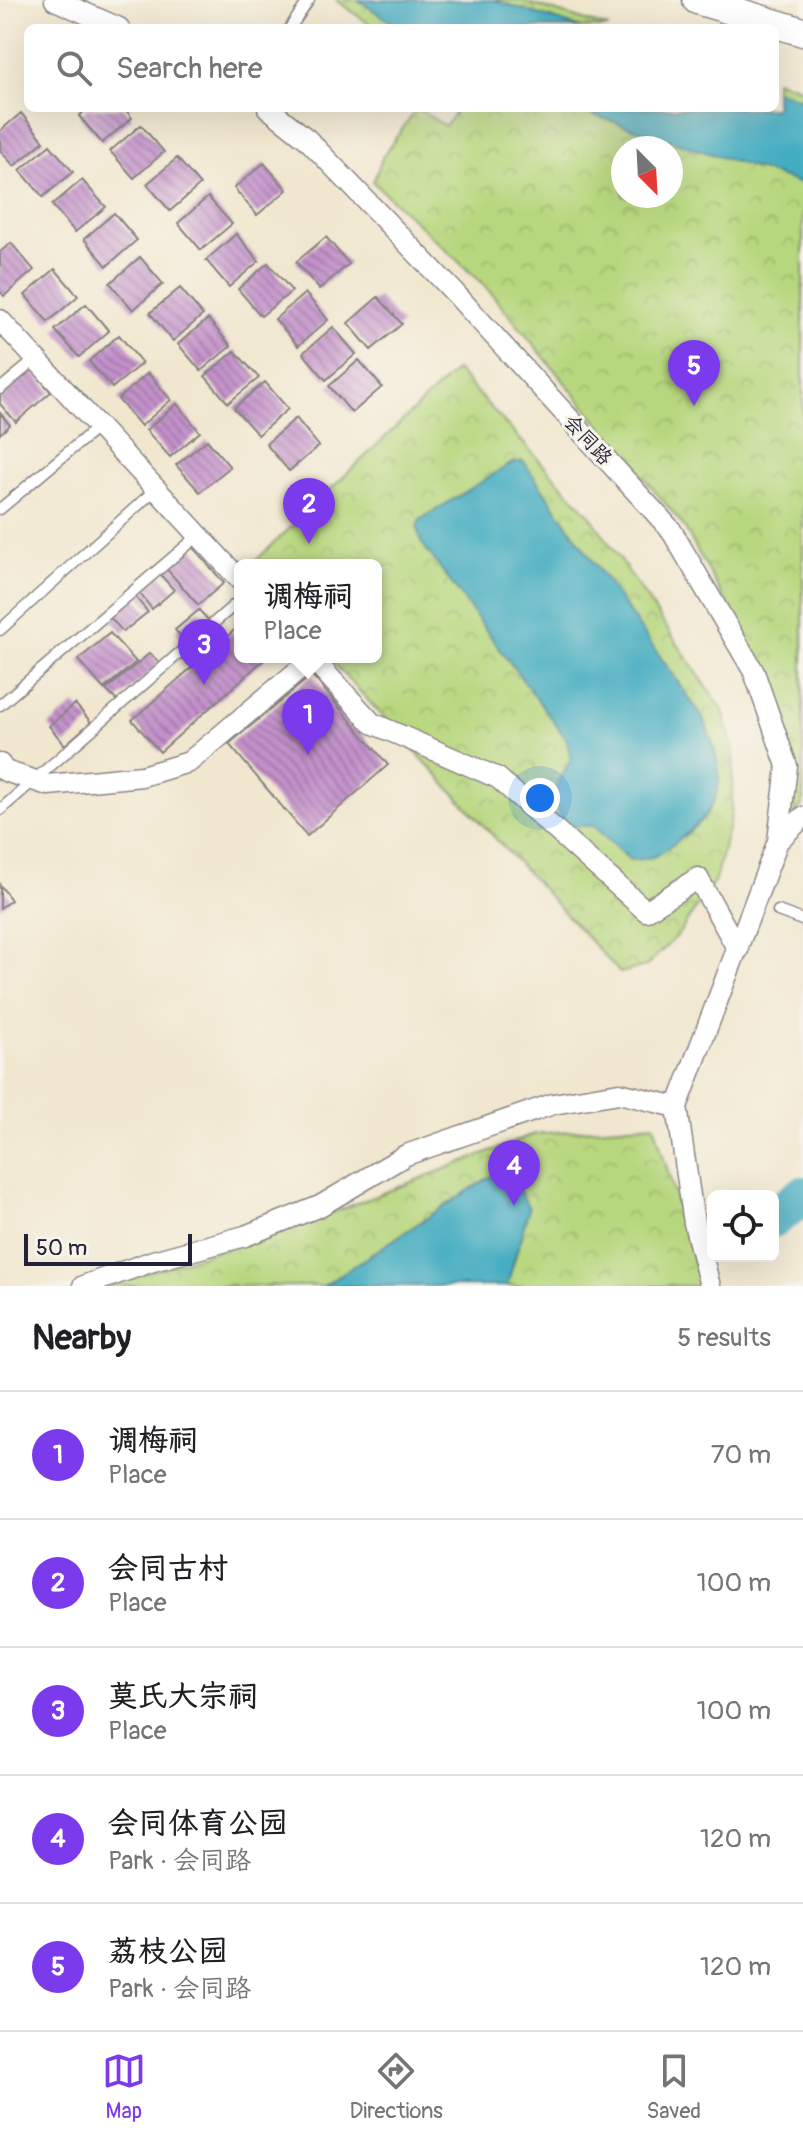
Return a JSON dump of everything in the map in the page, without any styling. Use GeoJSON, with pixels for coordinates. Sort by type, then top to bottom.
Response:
{"type":"FeatureCollection","features":[{"type":"Feature","properties":{"kind":"street"},"geometry":{"type":"LineString","coordinates":[[55,0],[110,24]]}},
{"type":"Feature","properties":{"kind":"street"},"geometry":{"type":"LineString","coordinates":[[697,0],[776,24]]}},
{"type":"Feature","properties":{"kind":"street"},"geometry":{"type":"LineString","coordinates":[[779,25],[803,32]]}},
{"type":"Feature","properties":{"kind":"street","name":"会同路"},"geometry":{"type":"LineString","coordinates":[[273,112],[307,139],[454,292],[671,530],[759,685],[787,766],[778,841],[677,1107],[694,1223],[710,1286]]}},
{"type":"Feature","properties":{"kind":"street"},"geometry":{"type":"LineString","coordinates":[[0,320],[234,573]]}},
{"type":"Feature","properties":{"kind":"street"},"geometry":{"type":"LineString","coordinates":[[0,764],[5,771],[48,785],[142,776],[189,762],[306,663]]}},
{"type":"Feature","properties":{"kind":"street"},"geometry":{"type":"LineString","coordinates":[[317,663],[372,723],[498,778],[646,911],[698,878],[738,950]]}},
{"type":"Feature","properties":{"kind":"street","name":"会同路"},"geometry":{"type":"LineString","coordinates":[[778,841],[803,817]]}},
{"type":"Feature","properties":{"kind":"street"},"geometry":{"type":"LineString","coordinates":[[83,1286],[153,1261],[245,1236],[320,1206],[406,1155],[553,1104],[619,1093],[677,1107]]}},
{"type":"Feature","properties":{"kind":"lane"},"geometry":{"type":"LineString","coordinates":[[293,24],[309,0]]}},
{"type":"Feature","properties":{"kind":"lane"},"geometry":{"type":"LineString","coordinates":[[0,389],[36,359]]}},
{"type":"Feature","properties":{"kind":"lane"},"geometry":{"type":"LineString","coordinates":[[0,509],[98,427]]}},
{"type":"Feature","properties":{"kind":"lane"},"geometry":{"type":"LineString","coordinates":[[0,630],[156,489]]}},
{"type":"Feature","properties":{"kind":"lane"},"geometry":{"type":"LineString","coordinates":[[0,705],[199,535]]}},
{"type":"Feature","properties":{"kind":"lane"},"geometry":{"type":"LineString","coordinates":[[0,810],[234,605]]}},
{"type":"Feature","properties":{"kind":"lane"},"geometry":{"type":"LineString","coordinates":[[778,911],[802,920]]}},
{"type":"Feature","properties":{"kind":"green space"},"geometry":{"type":"Polygon","coordinates":[[[336,0],[519,0],[596,24],[369,24],[336,0]]]}},
{"type":"Feature","properties":{"kind":"green space"},"geometry":{"type":"Polygon","coordinates":[[[779,81],[803,89],[803,804],[795,814],[764,670],[683,525],[486,287],[373,182],[383,156],[414,112],[423,112],[445,126],[455,112],[779,112],[779,81]]]}},
{"type":"Feature","properties":{"kind":"green space"},"geometry":{"type":"Polygon","coordinates":[[[456,370],[590,515],[723,711],[734,753],[731,817],[715,880],[677,936],[646,966],[620,973],[334,663],[382,663],[382,559],[257,559],[456,370]]]}},
{"type":"Feature","properties":{"kind":"green space"},"geometry":{"type":"Polygon","coordinates":[[[654,1124],[701,1286],[104,1286],[314,1220],[535,1134],[654,1124]]]}},
{"type":"Feature","properties":{"kind":"water"},"geometry":{"type":"Polygon","coordinates":[[[358,0],[494,0],[569,24],[394,24],[358,0]]]}},
{"type":"Feature","properties":{"kind":"water"},"geometry":{"type":"Polygon","coordinates":[[[779,91],[803,99],[803,179],[799,183],[683,145],[683,136],[657,136],[584,112],[779,112],[779,91]]]}},
{"type":"Feature","properties":{"kind":"water"},"geometry":{"type":"Polygon","coordinates":[[[523,461],[703,718],[716,754],[718,784],[708,812],[667,849],[646,859],[630,860],[593,826],[567,826],[553,802],[558,782],[571,760],[567,740],[421,542],[417,527],[420,520],[512,463],[523,461]]]}},
{"type":"Feature","properties":{"kind":"water"},"geometry":{"type":"Polygon","coordinates":[[[506,1166],[529,1208],[507,1286],[323,1286],[506,1166]]]}},
{"type":"Feature","properties":{"kind":"building"},"geometry":{"type":"Polygon","coordinates":[[[84,112],[127,112],[132,118],[102,143],[79,116],[84,112]]]}},
{"type":"Feature","properties":{"kind":"building"},"geometry":{"type":"Polygon","coordinates":[[[21,113],[44,141],[14,166],[0,150],[0,131],[21,113]]]}},
{"type":"Feature","properties":{"kind":"building"},"geometry":{"type":"Polygon","coordinates":[[[141,125],[164,152],[134,178],[110,151],[141,125]]]}},
{"type":"Feature","properties":{"kind":"building"},"geometry":{"type":"Polygon","coordinates":[[[50,145],[73,172],[43,197],[20,170],[50,145]]]}},
{"type":"Feature","properties":{"kind":"building"},"geometry":{"type":"Polygon","coordinates":[[[177,158],[200,185],[170,211],[147,184],[177,158]]]}},
{"type":"Feature","properties":{"kind":"building"},"geometry":{"type":"Polygon","coordinates":[[[264,163],[287,190],[257,215],[234,188],[264,163]]]}},
{"type":"Feature","properties":{"kind":"building"},"geometry":{"type":"Polygon","coordinates":[[[82,180],[106,207],[75,232],[52,205],[82,180]]]}},
{"type":"Feature","properties":{"kind":"building"},"geometry":{"type":"Polygon","coordinates":[[[208,197],[232,224],[201,250],[178,223],[208,197]]]}},
{"type":"Feature","properties":{"kind":"building"},"geometry":{"type":"Polygon","coordinates":[[[114,213],[137,240],[107,266],[84,239],[114,213]]]}},
{"type":"Feature","properties":{"kind":"building"},"geometry":{"type":"Polygon","coordinates":[[[236,234],[259,261],[229,287],[206,260],[236,234]]]}},
{"type":"Feature","properties":{"kind":"building"},"geometry":{"type":"Polygon","coordinates":[[[326,237],[349,264],[319,289],[296,262],[326,237]]]}},
{"type":"Feature","properties":{"kind":"building"},"geometry":{"type":"Polygon","coordinates":[[[11,243],[34,270],[4,296],[0,291],[0,252],[11,243]]]}},
{"type":"Feature","properties":{"kind":"building"},"geometry":{"type":"Polygon","coordinates":[[[140,257],[163,284],[133,310],[110,283],[140,257]]]}},
{"type":"Feature","properties":{"kind":"building"},"geometry":{"type":"Polygon","coordinates":[[[268,263],[292,291],[261,316],[238,289],[268,263]]]}},
{"type":"Feature","properties":{"kind":"building"},"geometry":{"type":"Polygon","coordinates":[[[55,269],[78,296],[48,322],[25,295],[55,269]]]}},
{"type":"Feature","properties":{"kind":"building"},"geometry":{"type":"Polygon","coordinates":[[[180,288],[203,315],[173,341],[150,313],[180,288]]]}},
{"type":"Feature","properties":{"kind":"building"},"geometry":{"type":"Polygon","coordinates":[[[305,293],[328,320],[298,346],[275,319],[305,293]]]}},
{"type":"Feature","properties":{"kind":"building"},"geometry":{"type":"Polygon","coordinates":[[[378,297],[402,324],[371,350],[348,323],[378,297]]]}},
{"type":"Feature","properties":{"kind":"building"},"geometry":{"type":"Polygon","coordinates":[[[86,304],[109,331],[79,357],[55,330],[86,304]]]}},
{"type":"Feature","properties":{"kind":"building"},"geometry":{"type":"Polygon","coordinates":[[[208,319],[231,346],[201,371],[178,344],[208,319]]]}},
{"type":"Feature","properties":{"kind":"building"},"geometry":{"type":"Polygon","coordinates":[[[333,327],[356,354],[326,380],[303,353],[333,327]]]}},
{"type":"Feature","properties":{"kind":"building"},"geometry":{"type":"Polygon","coordinates":[[[119,335],[142,363],[112,388],[89,361],[119,335]]]}},
{"type":"Feature","properties":{"kind":"building"},"geometry":{"type":"Polygon","coordinates":[[[235,351],[259,378],[228,403],[205,376],[235,351]]]}},
{"type":"Feature","properties":{"kind":"building"},"geometry":{"type":"Polygon","coordinates":[[[359,360],[382,387],[352,413],[329,386],[359,360]]]}},
{"type":"Feature","properties":{"kind":"building"},"geometry":{"type":"Polygon","coordinates":[[[30,367],[51,392],[16,422],[0,404],[0,392],[30,367]]]}},
{"type":"Feature","properties":{"kind":"building"},"geometry":{"type":"Polygon","coordinates":[[[148,373],[171,400],[141,426],[118,399],[148,373]]]}},
{"type":"Feature","properties":{"kind":"building"},"geometry":{"type":"Polygon","coordinates":[[[265,382],[288,409],[258,435],[234,408],[265,382]]]}},
{"type":"Feature","properties":{"kind":"building"},"geometry":{"type":"Polygon","coordinates":[[[177,404],[200,432],[170,457],[146,430],[177,404]]]}},
{"type":"Feature","properties":{"kind":"building"},"geometry":{"type":"Polygon","coordinates":[[[0,413],[10,425],[0,434],[0,413]]]}},
{"type":"Feature","properties":{"kind":"building"},"geometry":{"type":"Polygon","coordinates":[[[296,418],[319,446],[289,471],[266,444],[296,418]]]}},
{"type":"Feature","properties":{"kind":"building"},"geometry":{"type":"Polygon","coordinates":[[[207,440],[230,467],[200,492],[176,465],[207,440]]]}},
{"type":"Feature","properties":{"kind":"building"},"geometry":{"type":"Polygon","coordinates":[[[191,545],[224,583],[198,605],[165,567],[191,545]]]}},
{"type":"Feature","properties":{"kind":"building"},"geometry":{"type":"Polygon","coordinates":[[[158,572],[174,590],[152,609],[137,590],[158,572]]]}},
{"type":"Feature","properties":{"kind":"building"},"geometry":{"type":"Polygon","coordinates":[[[132,593],[148,612],[123,632],[107,614],[132,593]]]}},
{"type":"Feature","properties":{"kind":"building"},"geometry":{"type":"Polygon","coordinates":[[[199,610],[209,621],[185,642],[175,630],[199,610]]]}},
{"type":"Feature","properties":{"kind":"building"},"geometry":{"type":"Polygon","coordinates":[[[234,630],[234,663],[260,663],[160,752],[132,720],[234,630]]]}},
{"type":"Feature","properties":{"kind":"building"},"geometry":{"type":"Polygon","coordinates":[[[110,633],[136,662],[104,689],[78,660],[110,633]]]}},
{"type":"Feature","properties":{"kind":"building"},"geometry":{"type":"Polygon","coordinates":[[[150,653],[160,664],[117,701],[106,690],[150,653]]]}},
{"type":"Feature","properties":{"kind":"building"},"geometry":{"type":"Polygon","coordinates":[[[312,675],[388,765],[307,836],[229,744],[312,675]]]}},
{"type":"Feature","properties":{"kind":"building"},"geometry":{"type":"Polygon","coordinates":[[[75,704],[91,722],[65,745],[49,726],[75,704]]]}},
{"type":"Feature","properties":{"kind":"building"},"geometry":{"type":"Polygon","coordinates":[[[0,885],[11,900],[0,908],[0,885]]]}},
{"type":"Feature","properties":{"kind":"waterway"},"geometry":{"type":"LineString","coordinates":[[779,1214],[803,1196]]}},
{"type":"Feature","properties":{"kind":"place","name":"荔枝公园"},"geometry":{"type":"Point","coordinates":[694,406]}},
{"type":"Feature","properties":{"kind":"place","name":"会同古村"},"geometry":{"type":"Point","coordinates":[309,544]}},
{"type":"Feature","properties":{"kind":"place","name":"莫氏大宗祠"},"geometry":{"type":"Point","coordinates":[204,685]}},
{"type":"Feature","properties":{"kind":"place","name":"调梅祠"},"geometry":{"type":"Point","coordinates":[308,755]}},
{"type":"Feature","properties":{"kind":"place","name":"会同体育公园"},"geometry":{"type":"Point","coordinates":[514,1206]}}]}
